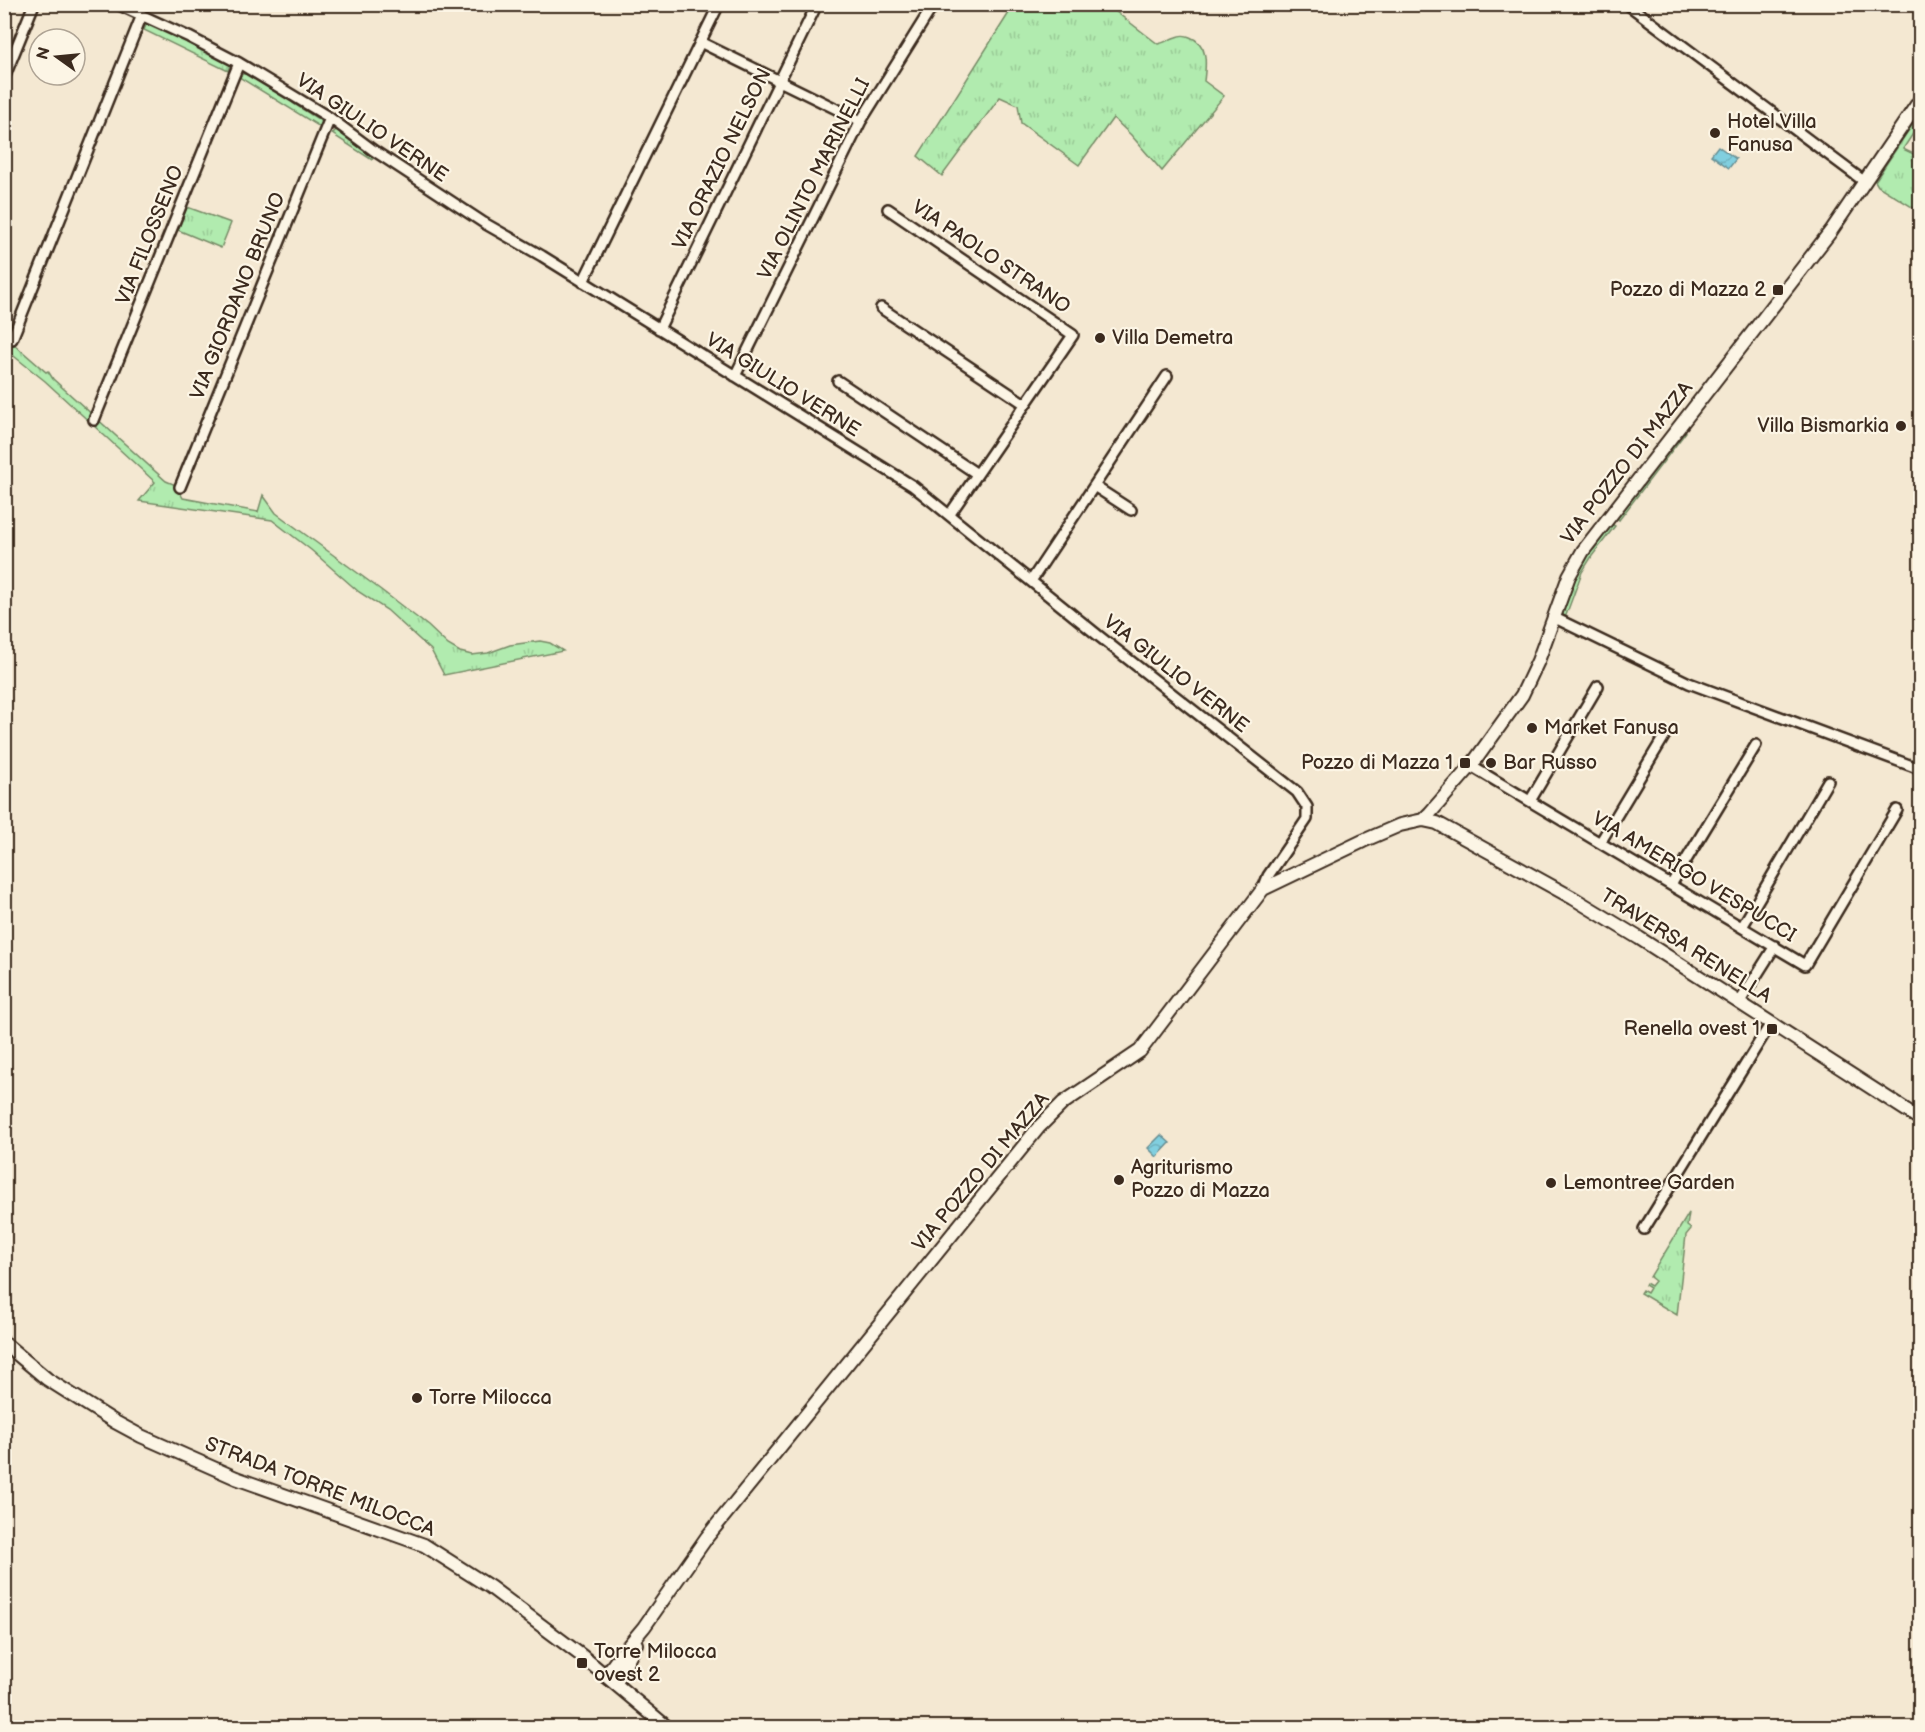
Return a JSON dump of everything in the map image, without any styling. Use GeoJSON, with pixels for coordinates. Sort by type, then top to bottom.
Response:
{"type":"FeatureCollection","features":[{"type":"Feature","properties":{"kind":"street"},"geometry":{"type":"LineString","coordinates":[[4,78],[34,4]]}},
{"type":"Feature","properties":{"kind":"street","name":"VIA GIULIO VERNE"},"geometry":{"type":"LineString","coordinates":[[117,4],[239,63],[330,118],[436,193],[913,486],[950,514],[1100,637],[1297,792],[1307,807],[1307,819],[1268,876],[1263,889]]}},
{"type":"Feature","properties":{"kind":"street"},"geometry":{"type":"LineString","coordinates":[[583,282],[719,4]]}},
{"type":"Feature","properties":{"kind":"street","name":"VIA ORAZIO NELSON"},"geometry":{"type":"LineString","coordinates":[[659,329],[817,4]]}},
{"type":"Feature","properties":{"kind":"street","name":"VIA OLINTO MARINELLI"},"geometry":{"type":"LineString","coordinates":[[735,376],[861,121],[934,4]]}},
{"type":"Feature","properties":{"kind":"street"},"geometry":{"type":"LineString","coordinates":[[1627,4],[1865,183]]}},
{"type":"Feature","properties":{"kind":"street"},"geometry":{"type":"LineString","coordinates":[[5,340],[12,339],[142,15]]}},
{"type":"Feature","properties":{"kind":"street"},"geometry":{"type":"LineString","coordinates":[[700,42],[861,121]]}},
{"type":"Feature","properties":{"kind":"street","name":"VIA FILOSSENO"},"geometry":{"type":"LineString","coordinates":[[94,420],[239,63]]}},
{"type":"Feature","properties":{"kind":"street","name":"VIA POZZO DI MAZZA"},"geometry":{"type":"LineString","coordinates":[[644,1627],[707,1537],[1039,1126],[1063,1103],[1140,1051],[1263,889],[1372,837],[1400,825],[1423,820],[1471,766],[1522,695],[1530,680],[1569,576],[1583,551],[1831,231],[1920,100]]}},
{"type":"Feature","properties":{"kind":"street","name":"VIA GIORDANO BRUNO"},"geometry":{"type":"LineString","coordinates":[[180,487],[330,118]]}},
{"type":"Feature","properties":{"kind":"street","name":"VIA PAOLO STRANO"},"geometry":{"type":"LineString","coordinates":[[888,209],[1073,335],[950,514]]}},
{"type":"Feature","properties":{"kind":"street"},"geometry":{"type":"LineString","coordinates":[[881,308],[1025,404]]}},
{"type":"Feature","properties":{"kind":"street"},"geometry":{"type":"LineString","coordinates":[[1031,580],[1167,376]]}},
{"type":"Feature","properties":{"kind":"street"},"geometry":{"type":"LineString","coordinates":[[838,381],[977,474]]}},
{"type":"Feature","properties":{"kind":"street"},"geometry":{"type":"LineString","coordinates":[[1094,486],[1131,510]]}},
{"type":"Feature","properties":{"kind":"street"},"geometry":{"type":"LineString","coordinates":[[1555,618],[1689,683],[1920,769]]}},
{"type":"Feature","properties":{"kind":"street"},"geometry":{"type":"LineString","coordinates":[[1530,801],[1598,686]]}},
{"type":"Feature","properties":{"kind":"street"},"geometry":{"type":"LineString","coordinates":[[1600,843],[1665,735]]}},
{"type":"Feature","properties":{"kind":"street"},"geometry":{"type":"LineString","coordinates":[[1671,885],[1756,745]]}},
{"type":"Feature","properties":{"kind":"street","name":"VIA AMERIGO VESPUCCI"},"geometry":{"type":"LineString","coordinates":[[1471,766],[1805,965],[1897,810]]}},
{"type":"Feature","properties":{"kind":"street"},"geometry":{"type":"LineString","coordinates":[[1742,927],[1828,781]]}},
{"type":"Feature","properties":{"kind":"street","name":"TRAVERSA RENELLA"},"geometry":{"type":"LineString","coordinates":[[1423,820],[1437,823],[1573,898],[1920,1119]]}},
{"type":"Feature","properties":{"kind":"street"},"geometry":{"type":"LineString","coordinates":[[1739,1003],[1775,946]]}},
{"type":"Feature","properties":{"kind":"street"},"geometry":{"type":"LineString","coordinates":[[1644,1229],[1771,1023]]}},
{"type":"Feature","properties":{"kind":"street","name":"STRADA TORRE MILOCCA"},"geometry":{"type":"LineString","coordinates":[[4,1343],[47,1379],[141,1436],[236,1478],[424,1545],[490,1587],[582,1656],[668,1728]]}},
{"type":"Feature","properties":{"kind":"street"},"geometry":{"type":"LineString","coordinates":[[611,1679],[619,1657],[644,1627]]}},
{"type":"Feature","properties":{"kind":"street"},"geometry":{"type":"LineString","coordinates":[[611,1679],[644,1627]]}},
{"type":"Feature","properties":{"kind":"street"},"geometry":{"type":"LineString","coordinates":[[582,1656],[605,1660],[619,1657]]}},
{"type":"Feature","properties":{"kind":"green space"},"geometry":{"type":"Polygon","coordinates":[[[1014,5],[1107,5],[1158,44],[1179,36],[1190,37],[1200,45],[1205,56],[1204,81],[1224,96],[1162,171],[1113,118],[1079,165],[1021,123],[1018,105],[1000,97],[942,176],[918,156],[1014,5]]]}},
{"type":"Feature","properties":{"kind":"green space"},"geometry":{"type":"Polygon","coordinates":[[[150,24],[218,56],[230,65],[228,71],[144,30],[146,25],[150,24]]]}},
{"type":"Feature","properties":{"kind":"green space"},"geometry":{"type":"Polygon","coordinates":[[[249,74],[323,122],[320,127],[239,77],[249,74]]]}},
{"type":"Feature","properties":{"kind":"green space"},"geometry":{"type":"Polygon","coordinates":[[[1920,113],[1920,123],[1903,149],[1920,157],[1920,212],[1878,186],[1875,181],[1920,113]]]}},
{"type":"Feature","properties":{"kind":"green space"},"geometry":{"type":"Polygon","coordinates":[[[336,130],[375,155],[372,160],[332,134],[336,130]]]}},
{"type":"Feature","properties":{"kind":"green space"},"geometry":{"type":"Polygon","coordinates":[[[187,207],[231,223],[221,248],[178,230],[187,207]]]}},
{"type":"Feature","properties":{"kind":"green space"},"geometry":{"type":"Polygon","coordinates":[[[5,343],[16,346],[46,372],[48,371],[53,379],[166,481],[176,485],[183,498],[258,512],[263,495],[276,513],[381,590],[428,626],[448,645],[460,652],[472,655],[488,653],[510,645],[540,641],[550,643],[563,651],[444,675],[431,650],[387,610],[359,592],[272,520],[139,501],[155,482],[45,381],[5,349],[5,343]]]}},
{"type":"Feature","properties":{"kind":"green space"},"geometry":{"type":"Polygon","coordinates":[[[1683,431],[1686,432],[1619,520],[1616,517],[1683,431]]]}},
{"type":"Feature","properties":{"kind":"green space"},"geometry":{"type":"Polygon","coordinates":[[[1611,524],[1615,526],[1582,572],[1565,618],[1562,614],[1576,575],[1588,554],[1611,524]]]}},
{"type":"Feature","properties":{"kind":"green space"},"geometry":{"type":"Polygon","coordinates":[[[1689,1213],[1687,1226],[1691,1229],[1686,1235],[1677,1315],[1640,1293],[1642,1290],[1647,1293],[1650,1288],[1645,1285],[1646,1283],[1651,1286],[1655,1281],[1650,1277],[1689,1213]]]}},
{"type":"Feature","properties":{"kind":"water"},"geometry":{"type":"Polygon","coordinates":[[[1718,146],[1736,159],[1729,168],[1711,155],[1718,146]]]}},
{"type":"Feature","properties":{"kind":"water"},"geometry":{"type":"Polygon","coordinates":[[[1161,1135],[1170,1143],[1157,1157],[1148,1148],[1161,1135]]]}},
{"type":"Feature","properties":{"kind":"place","name":"Hotel Villa Fanusa"},"geometry":{"type":"Point","coordinates":[1715,133]}},
{"type":"Feature","properties":{"kind":"place","name":"Pozzo di Mazza 2"},"geometry":{"type":"Point","coordinates":[1778,290]}},
{"type":"Feature","properties":{"kind":"place","name":"Villa Demetra"},"geometry":{"type":"Point","coordinates":[1100,338]}},
{"type":"Feature","properties":{"kind":"place","name":"Villa Bismarkia"},"geometry":{"type":"Point","coordinates":[1901,426]}},
{"type":"Feature","properties":{"kind":"place","name":"Market Fanusa"},"geometry":{"type":"Point","coordinates":[1532,728]}},
{"type":"Feature","properties":{"kind":"place","name":"Pozzo di Mazza 1"},"geometry":{"type":"Point","coordinates":[1465,763]}},
{"type":"Feature","properties":{"kind":"place","name":"Bar Russo"},"geometry":{"type":"Point","coordinates":[1491,763]}},
{"type":"Feature","properties":{"kind":"place","name":"Renella ovest 1"},"geometry":{"type":"Point","coordinates":[1772,1029]}},
{"type":"Feature","properties":{"kind":"place","name":"Agriturismo Pozzo di Mazza"},"geometry":{"type":"Point","coordinates":[1119,1180]}},
{"type":"Feature","properties":{"kind":"place","name":"Lemontree Garden"},"geometry":{"type":"Point","coordinates":[1551,1183]}},
{"type":"Feature","properties":{"kind":"place","name":"Torre Milocca"},"geometry":{"type":"Point","coordinates":[417,1398]}},
{"type":"Feature","properties":{"kind":"place","name":"Torre Milocca ovest 2"},"geometry":{"type":"Point","coordinates":[582,1663]}}]}
